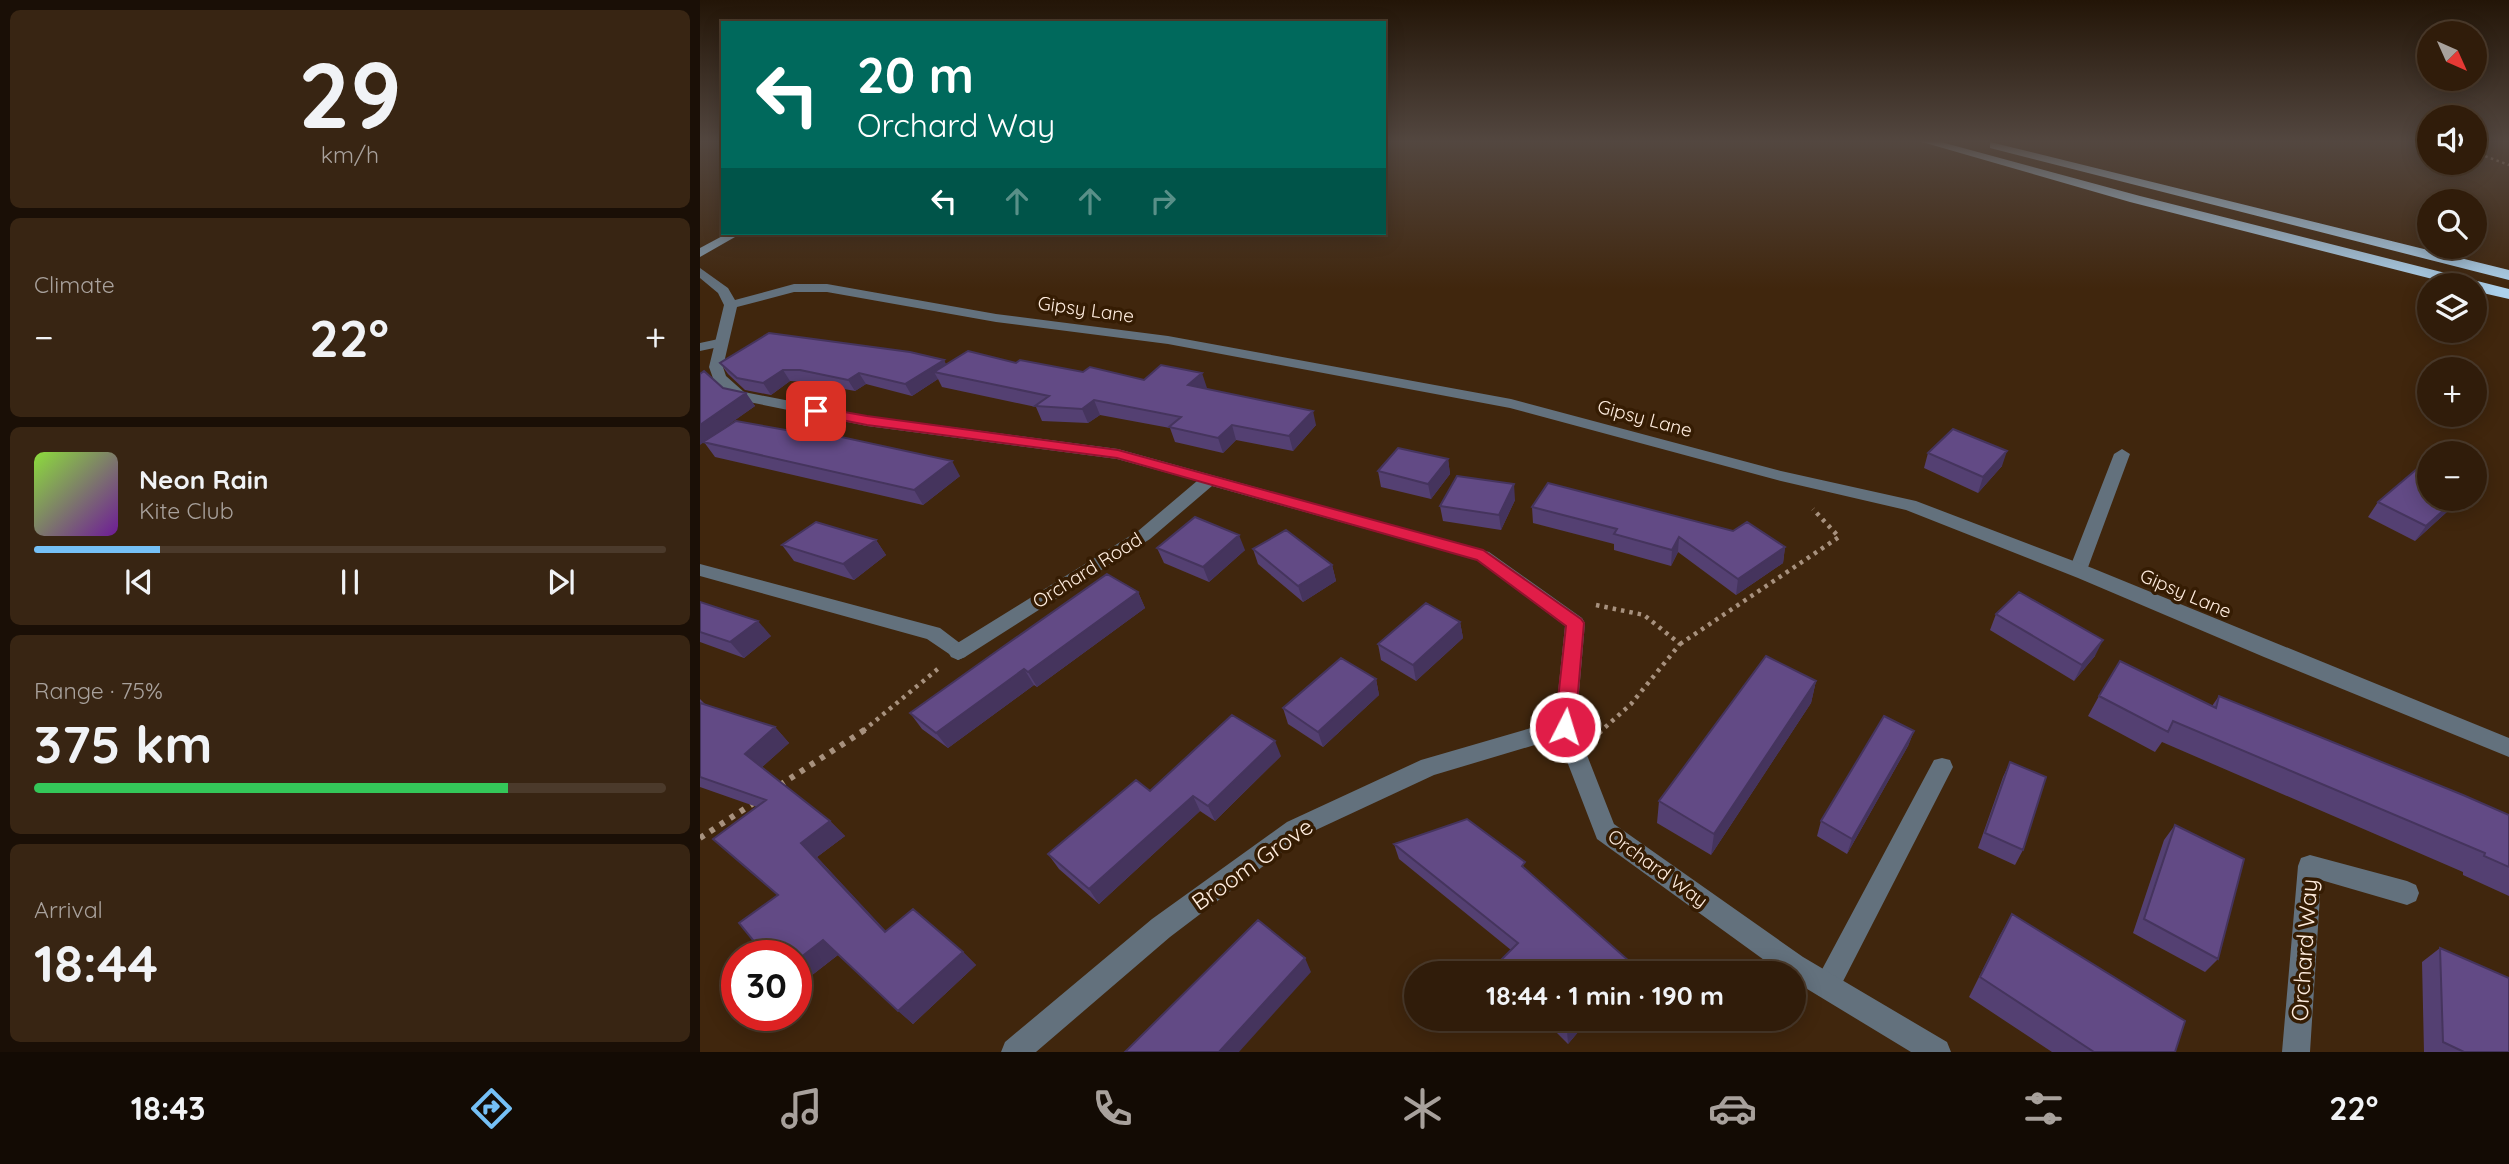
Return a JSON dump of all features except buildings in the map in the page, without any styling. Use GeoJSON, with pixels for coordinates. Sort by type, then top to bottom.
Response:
{"type":"FeatureCollection","features":[{"type":"Feature","properties":{"kind":"highway"},"geometry":{"type":"LineString","coordinates":[[2107,191],[2426,273]]}},
{"type":"Feature","properties":{"kind":"highway"},"geometry":{"type":"LineString","coordinates":[[2177,191],[2509,275]]}},
{"type":"Feature","properties":{"kind":"highway"},"geometry":{"type":"LineString","coordinates":[[2487,288],[2509,294]]}},
{"type":"Feature","properties":{"kind":"street"},"geometry":{"type":"LineString","coordinates":[[700,253],[732,235]]}},
{"type":"Feature","properties":{"kind":"street"},"geometry":{"type":"LineString","coordinates":[[700,272],[723,290],[731,304]]}},
{"type":"Feature","properties":{"kind":"street","name":"Gipsy Lane"},"geometry":{"type":"LineString","coordinates":[[731,304],[793,289],[827,288],[996,318],[1168,340],[1511,404],[1782,476],[1910,505],[2078,570],[2307,667],[2509,748]]}},
{"type":"Feature","properties":{"kind":"street","name":"Orchard Way"},"geometry":{"type":"LineString","coordinates":[[731,304],[716,367],[719,379],[739,396],[867,421],[1108,452],[1483,556],[1575,623],[1565,727],[1605,831],[1794,966],[1937,1052]]}},
{"type":"Feature","properties":{"kind":"street"},"geometry":{"type":"LineString","coordinates":[[700,347],[723,342]]}},
{"type":"Feature","properties":{"kind":"street"},"geometry":{"type":"LineString","coordinates":[[2078,570],[2122,454]]}},
{"type":"Feature","properties":{"kind":"street","name":"Orchard Road"},"geometry":{"type":"LineString","coordinates":[[958,652],[1144,535],[1210,479]]}},
{"type":"Feature","properties":{"kind":"street"},"geometry":{"type":"LineString","coordinates":[[700,570],[933,633],[958,652]]}},
{"type":"Feature","properties":{"kind":"street","name":"Broom Grove"},"geometry":{"type":"LineString","coordinates":[[1015,1052],[1161,928],[1295,828],[1429,767],[1565,727]]}},
{"type":"Feature","properties":{"kind":"street"},"geometry":{"type":"LineString","coordinates":[[1827,986],[1942,767]]}},
{"type":"Feature","properties":{"kind":"street","name":"Orchard Way"},"geometry":{"type":"LineString","coordinates":[[2296,1052],[2310,866],[2407,893]]}},
{"type":"Feature","properties":{"kind":"path"},"geometry":{"type":"LineString","coordinates":[[1574,752],[1631,704],[1681,644],[1839,537],[1782,476]]}},
{"type":"Feature","properties":{"kind":"path"},"geometry":{"type":"LineString","coordinates":[[1593,604],[1644,615],[1681,644]]}},
{"type":"Feature","properties":{"kind":"path"},"geometry":{"type":"LineString","coordinates":[[770,792],[875,723],[958,652]]}},
{"type":"Feature","properties":{"kind":"path"},"geometry":{"type":"LineString","coordinates":[[700,838],[758,800]]}},
{"type":"Feature","properties":{"kind":"route"},"geometry":{"type":"LineString","coordinates":[[816,411],[867,421],[1118,454],[1483,556],[1575,623],[1565,727]]}}]}
